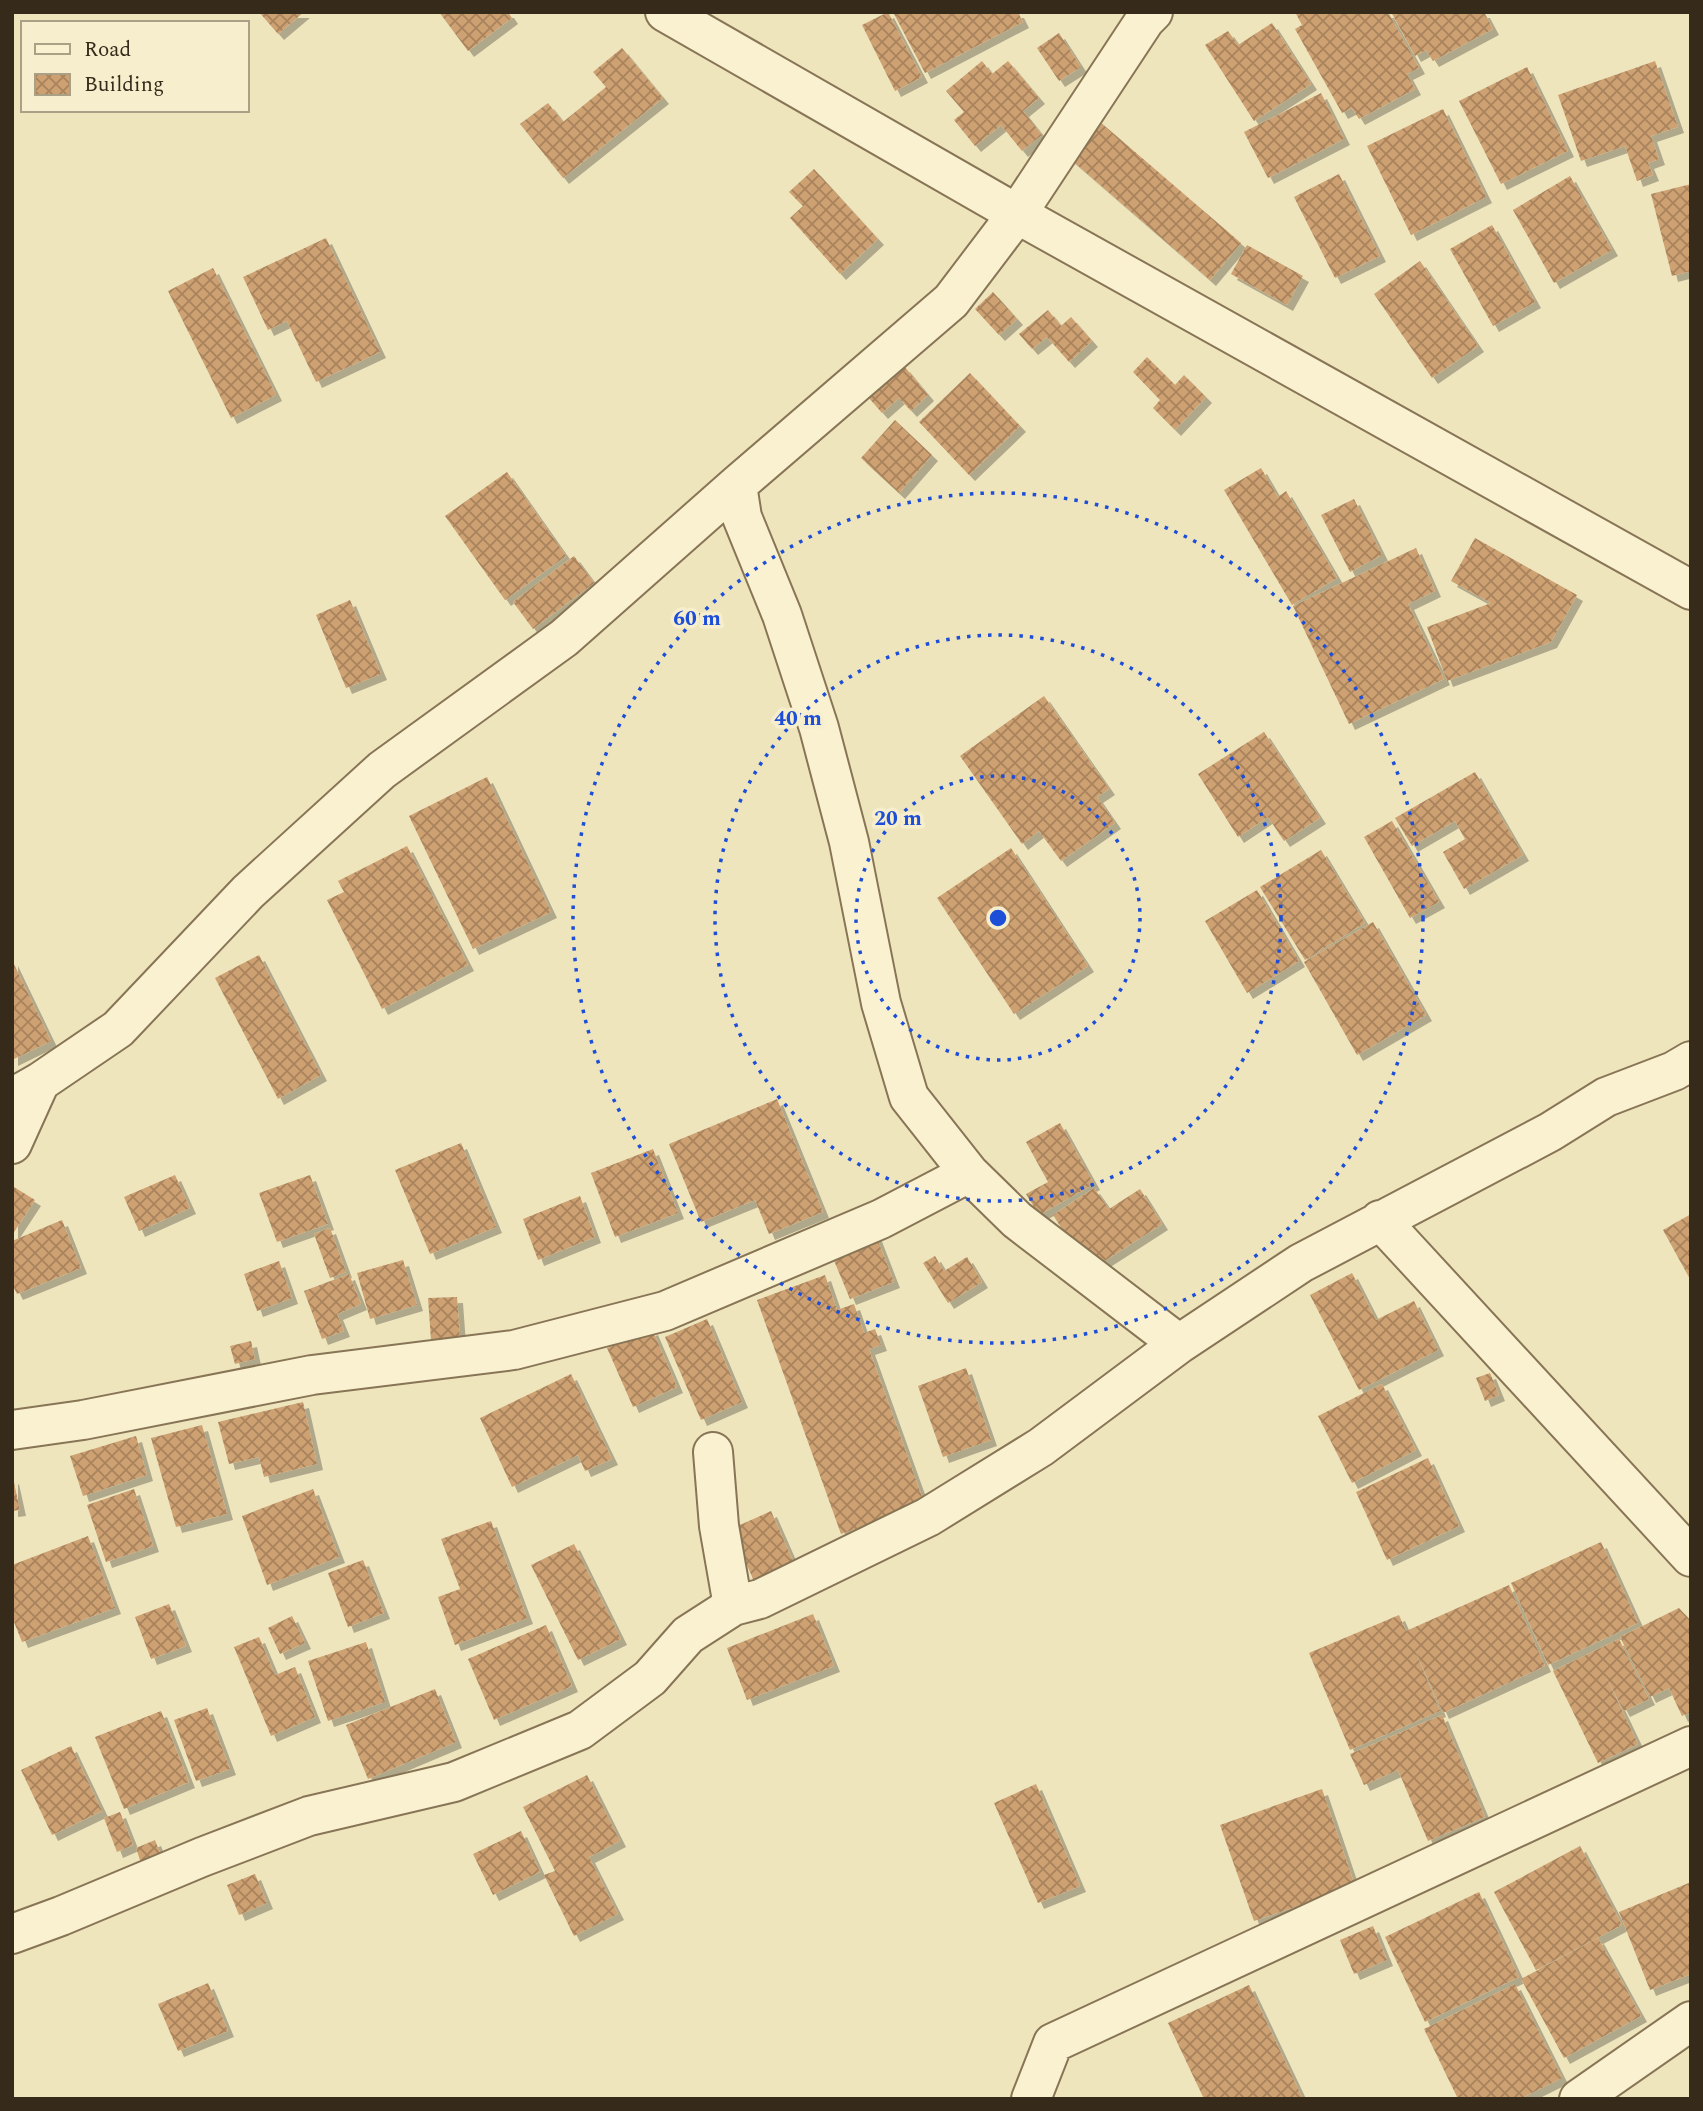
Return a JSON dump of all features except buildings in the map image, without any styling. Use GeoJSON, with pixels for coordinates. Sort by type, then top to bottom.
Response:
{"type":"FeatureCollection","features":[{"type":"Feature","properties":{"kind":"street"},"geometry":{"type":"LineString","coordinates":[[665,12],[1017,214],[1691,590]]}},
{"type":"Feature","properties":{"kind":"street"},"geometry":{"type":"LineString","coordinates":[[12,1144],[26,1090],[118,1029],[248,892],[382,770],[564,638],[951,301],[1017,214],[1145,20],[1153,12]]}},
{"type":"Feature","properties":{"kind":"street"},"geometry":{"type":"LineString","coordinates":[[737,485],[742,517],[782,615],[819,727],[849,842],[881,1003],[909,1097],[969,1172],[1017,1220],[1180,1344]]}},
{"type":"Feature","properties":{"kind":"street"},"geometry":{"type":"LineString","coordinates":[[12,1934],[309,1816],[454,1782],[580,1730],[650,1678],[688,1635],[733,1606],[760,1599],[928,1517],[1041,1447],[1180,1344],[1301,1263],[1550,1132],[1606,1097],[1674,1071],[1691,1061]]}},
{"type":"Feature","properties":{"kind":"street"},"geometry":{"type":"LineString","coordinates":[[12,1430],[83,1420],[312,1376],[514,1350],[665,1311],[881,1219],[969,1172]]}},
{"type":"Feature","properties":{"kind":"street"},"geometry":{"type":"LineString","coordinates":[[1380,1220],[1691,1557]]}},
{"type":"Feature","properties":{"kind":"street"},"geometry":{"type":"LineString","coordinates":[[713,1452],[719,1526],[733,1606]]}},
{"type":"Feature","properties":{"kind":"street"},"geometry":{"type":"LineString","coordinates":[[1031,2099],[1053,2043],[1691,1746]]}},
{"type":"Feature","properties":{"kind":"street"},"geometry":{"type":"LineString","coordinates":[[1580,2099],[1691,2021]]}}]}
